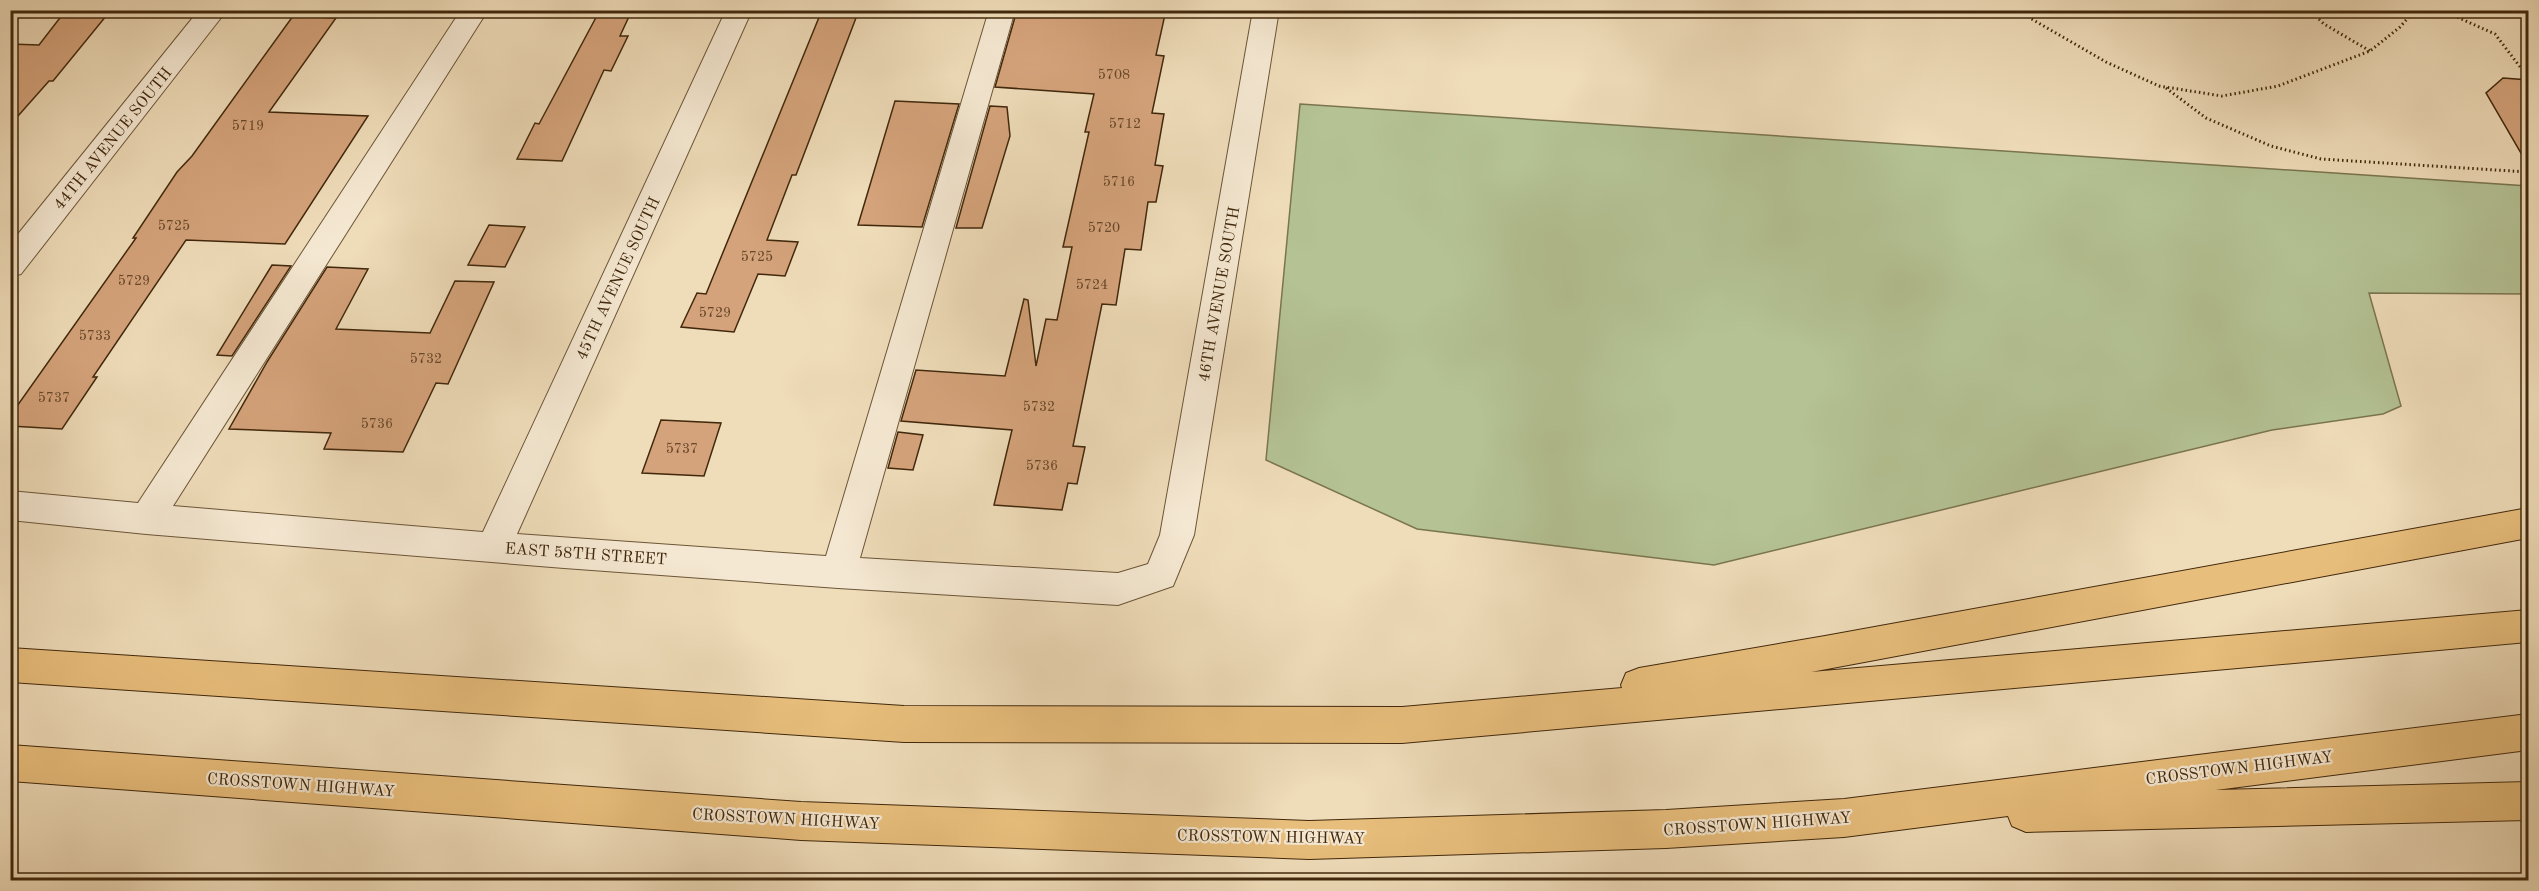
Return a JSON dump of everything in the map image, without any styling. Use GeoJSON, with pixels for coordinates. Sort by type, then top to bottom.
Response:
{"type":"FeatureCollection","features":[{"type":"Feature","properties":{"kind":"highway"},"geometry":{"type":"LineString","coordinates":[[1402,725],[1826,653],[2529,523]]}},
{"type":"Feature","properties":{"kind":"highway"},"geometry":{"type":"LineString","coordinates":[[10,666],[904,724],[1402,725],[2529,626]]}},
{"type":"Feature","properties":{"kind":"highway","name":"CROSSTOWN HIGHWAY"},"geometry":{"type":"LineString","coordinates":[[10,763],[801,821],[1309,840],[1665,830],[1844,818],[2529,732]]}},
{"type":"Feature","properties":{"kind":"highway"},"geometry":{"type":"LineString","coordinates":[[1844,818],[2529,801]]}},
{"type":"Feature","properties":{"kind":"street","name":"44TH AVENUE SOUTH"},"geometry":{"type":"LineString","coordinates":[[10,266],[214,10]]}},
{"type":"Feature","properties":{"kind":"street"},"geometry":{"type":"LineString","coordinates":[[146,519],[475,10]]}},
{"type":"Feature","properties":{"kind":"street","name":"45TH AVENUE SOUTH"},"geometry":{"type":"LineString","coordinates":[[494,546],[739,10]]}},
{"type":"Feature","properties":{"kind":"street"},"geometry":{"type":"LineString","coordinates":[[838,573],[1002,10]]}},
{"type":"Feature","properties":{"kind":"street","name":"46TH AVENUE SOUTH"},"geometry":{"type":"LineString","coordinates":[[1161,575],[1177,535],[1266,10]]}},
{"type":"Feature","properties":{"kind":"street","name":"EAST 58TH STREET"},"geometry":{"type":"LineString","coordinates":[[10,505],[146,519],[838,573],[1118,589],[1161,575]]}},
{"type":"Feature","properties":{"kind":"path"},"geometry":{"type":"LineString","coordinates":[[2016,10],[2106,62],[2159,87],[2222,96],[2278,86],[2370,51],[2400,27],[2415,10]]}},
{"type":"Feature","properties":{"kind":"path"},"geometry":{"type":"LineString","coordinates":[[2309,10],[2324,24],[2370,51]]}},
{"type":"Feature","properties":{"kind":"path"},"geometry":{"type":"LineString","coordinates":[[2441,10],[2495,34],[2527,76]]}},
{"type":"Feature","properties":{"kind":"path"},"geometry":{"type":"LineString","coordinates":[[2166,87],[2206,118],[2271,146],[2321,159],[2529,172]]}},
{"type":"Feature","properties":{"kind":"green space"},"geometry":{"type":"Polygon","coordinates":[[[1300,104],[2528,186],[2528,294],[2369,293],[2401,406],[2383,414],[2272,430],[1714,565],[1417,529],[1266,460],[1300,104]]]}},
{"type":"Feature","properties":{"kind":"building"},"geometry":{"type":"Polygon","coordinates":[[[66,10],[111,10],[53,81],[49,81],[10,125],[10,44],[39,45],[66,10]]]}},
{"type":"Feature","properties":{"kind":"building"},"geometry":{"type":"Polygon","coordinates":[[[600,10],[632,10],[620,36],[628,36],[611,71],[604,70],[562,161],[517,159],[535,123],[539,124],[600,10]]]}},
{"type":"Feature","properties":{"kind":"building"},"geometry":{"type":"Polygon","coordinates":[[[822,10],[859,10],[796,175],[792,175],[767,240],[798,242],[785,276],[758,274],[734,332],[681,327],[697,293],[706,294],[822,10]]]}},
{"type":"Feature","properties":{"kind":"building"},"geometry":{"type":"Polygon","coordinates":[[[1017,10],[1166,10],[1156,55],[1164,56],[1152,113],[1164,114],[1155,165],[1163,166],[1156,202],[1148,202],[1141,250],[1125,249],[1116,305],[1102,304],[1073,446],[1085,447],[1077,484],[1068,483],[1062,510],[994,505],[1012,430],[901,421],[916,370],[1005,376],[1024,299],[1028,300],[1036,366],[1046,319],[1057,320],[1072,247],[1063,247],[1089,132],[1085,132],[1094,94],[995,87],[1017,10]]]}},
{"type":"Feature","properties":{"kind":"building"},"geometry":{"type":"Polygon","coordinates":[[[293,16],[336,18],[269,112],[368,116],[285,244],[186,240],[93,377],[97,377],[62,429],[10,426],[10,416],[136,238],[133,238],[177,172],[192,156],[293,16]]]}},
{"type":"Feature","properties":{"kind":"building"},"geometry":{"type":"Polygon","coordinates":[[[2503,78],[2529,80],[2529,167],[2486,93],[2503,78]]]}},
{"type":"Feature","properties":{"kind":"building"},"geometry":{"type":"Polygon","coordinates":[[[895,101],[959,104],[922,227],[858,225],[895,101]]]}},
{"type":"Feature","properties":{"kind":"building"},"geometry":{"type":"Polygon","coordinates":[[[990,106],[1007,107],[1010,136],[982,228],[956,228],[990,106]]]}},
{"type":"Feature","properties":{"kind":"building"},"geometry":{"type":"Polygon","coordinates":[[[489,225],[525,227],[505,267],[468,265],[489,225]]]}},
{"type":"Feature","properties":{"kind":"building"},"geometry":{"type":"Polygon","coordinates":[[[272,265],[291,266],[232,356],[217,355],[272,265]]]}},
{"type":"Feature","properties":{"kind":"building"},"geometry":{"type":"Polygon","coordinates":[[[327,267],[368,269],[336,329],[430,333],[455,281],[494,282],[448,384],[436,383],[403,452],[324,449],[331,433],[229,429],[267,362],[327,267]]]}},
{"type":"Feature","properties":{"kind":"building"},"geometry":{"type":"Polygon","coordinates":[[[661,420],[721,423],[704,476],[642,473],[661,420]]]}},
{"type":"Feature","properties":{"kind":"building"},"geometry":{"type":"Polygon","coordinates":[[[898,432],[923,435],[913,470],[888,468],[898,432]]]}}]}
